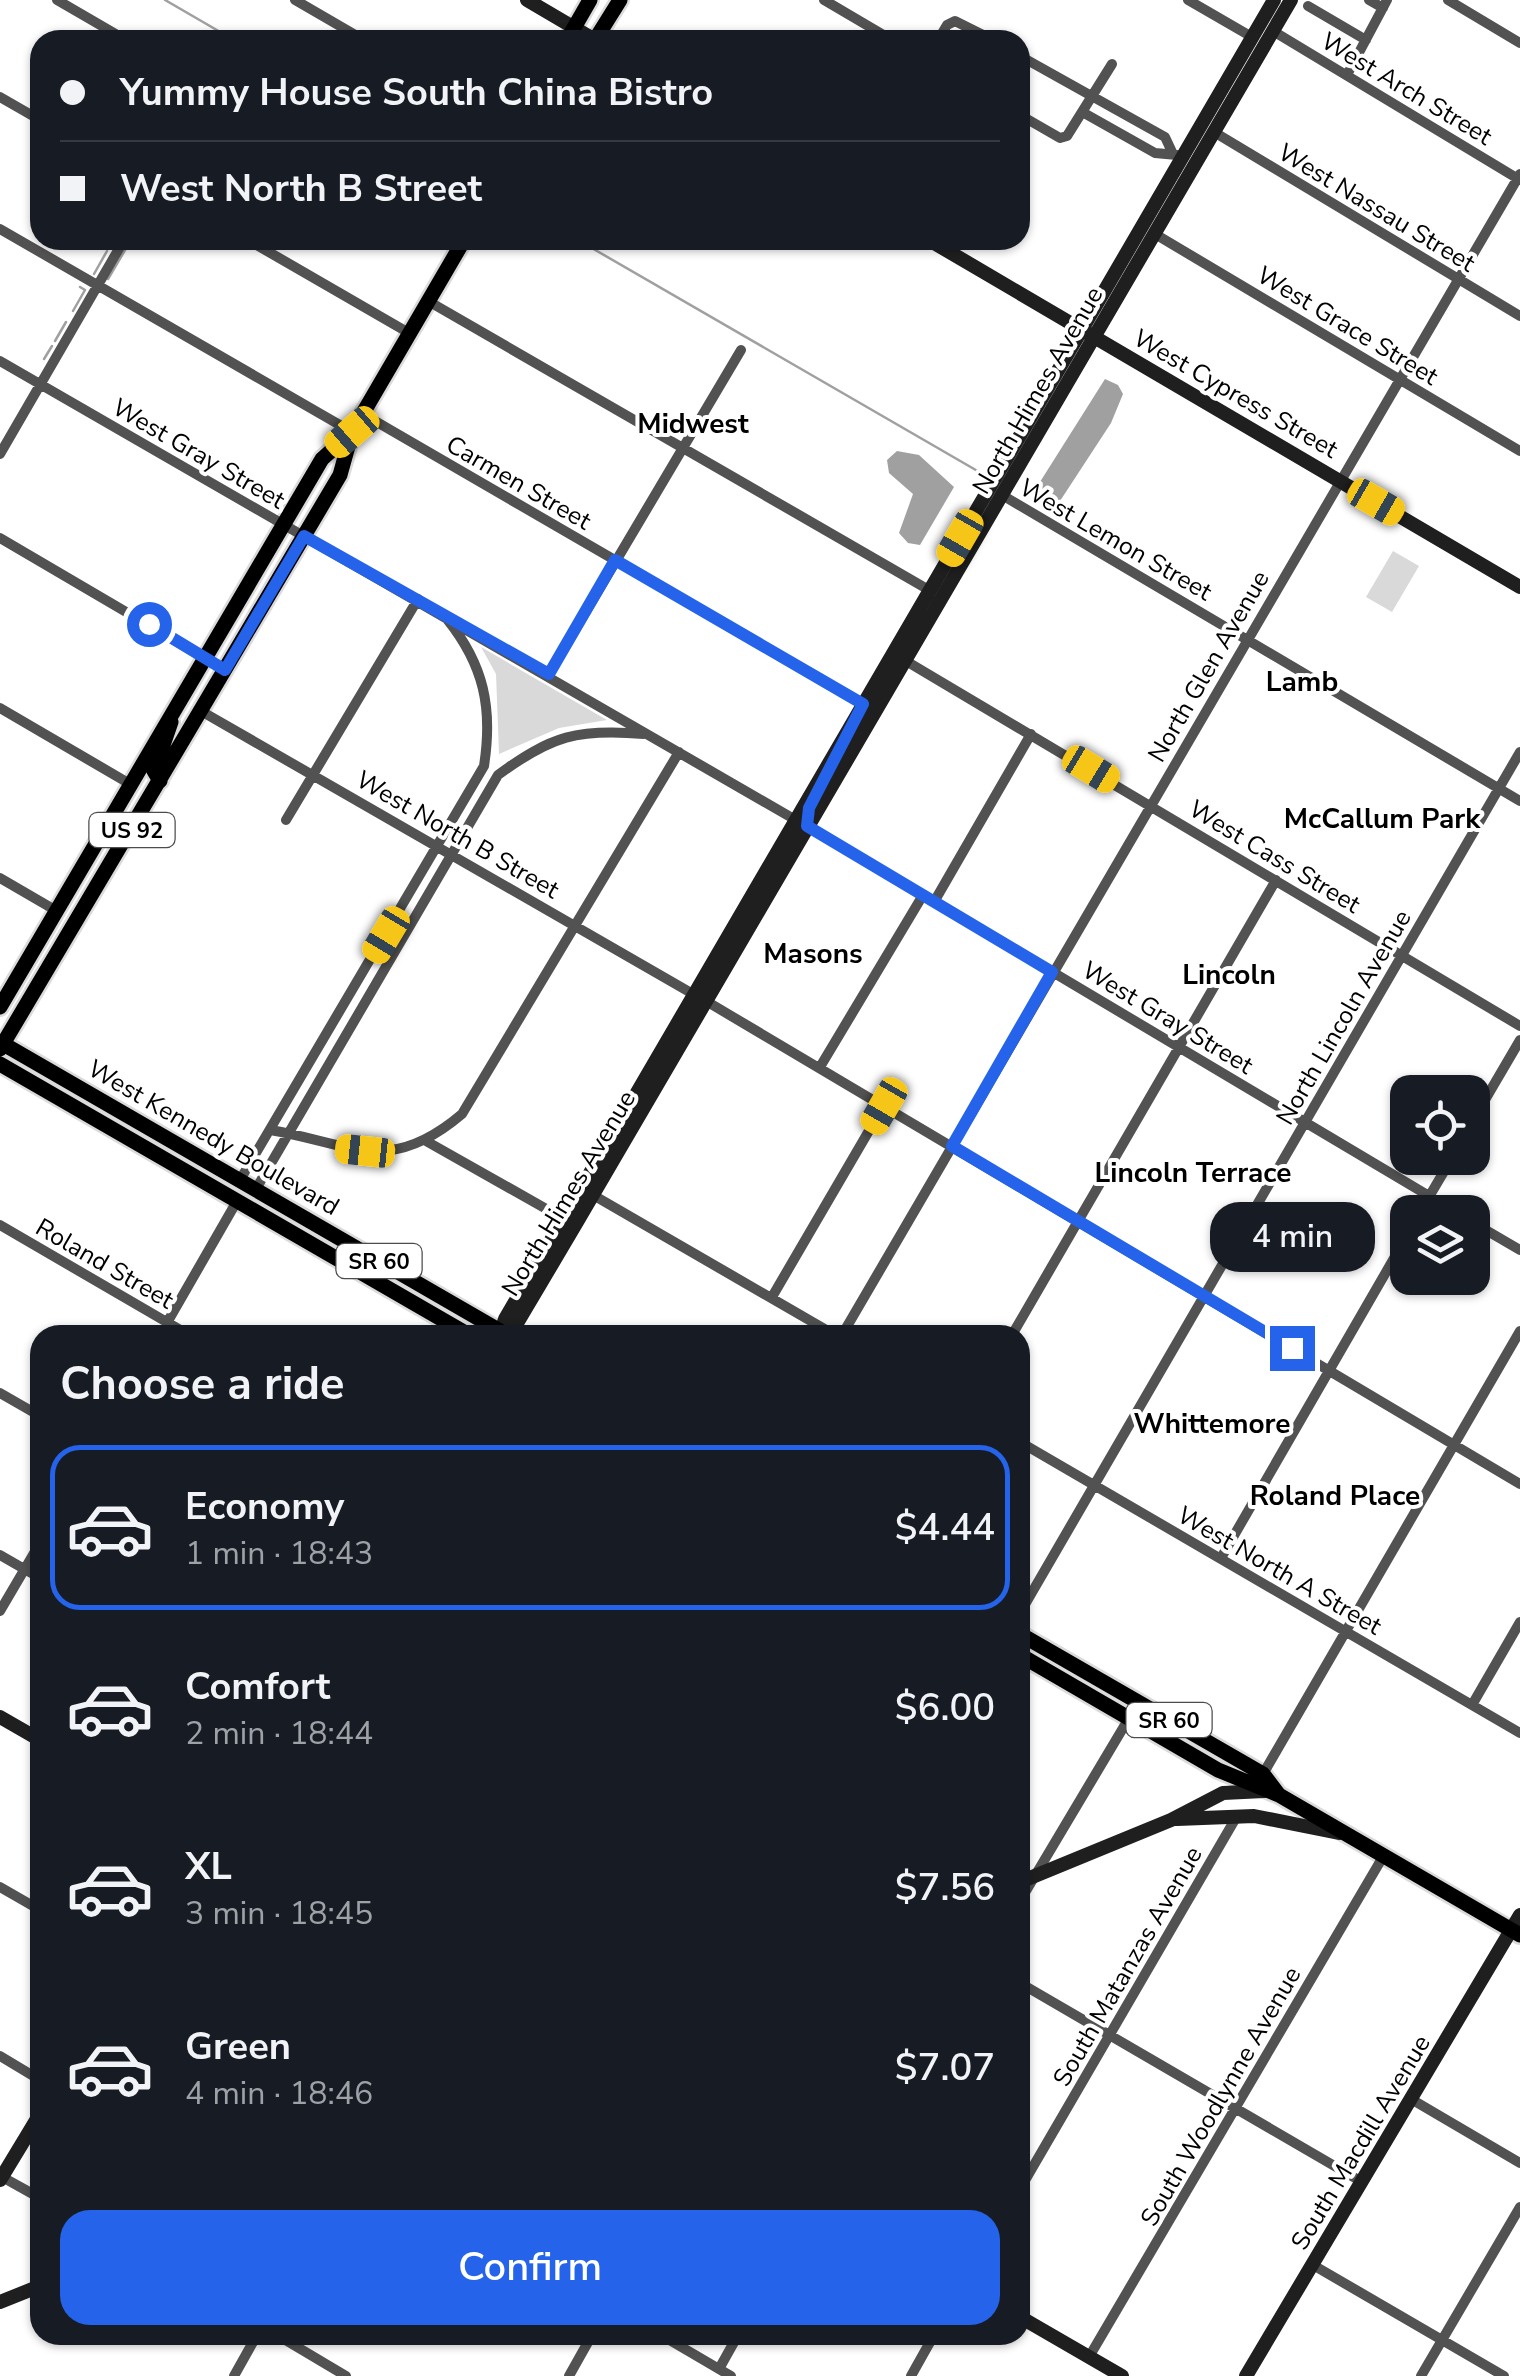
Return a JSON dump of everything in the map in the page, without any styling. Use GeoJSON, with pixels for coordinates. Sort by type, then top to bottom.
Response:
{"type":"FeatureCollection","features":[{"type":"Feature","properties":{"kind":"main road"},"geometry":{"type":"LineString","coordinates":[[572,30],[590,0]]}},
{"type":"Feature","properties":{"kind":"main road"},"geometry":{"type":"LineString","coordinates":[[601,30],[620,0]]}},
{"type":"Feature","properties":{"kind":"main road","name":"US 92"},"geometry":{"type":"LineString","coordinates":[[1,1045],[340,474],[352,432],[458,250]]}},
{"type":"Feature","properties":{"kind":"main road","name":"US 92"},"geometry":{"type":"LineString","coordinates":[[0,1008],[322,459],[352,432]]}},
{"type":"Feature","properties":{"kind":"main road"},"geometry":{"type":"LineString","coordinates":[[160,781],[155,767],[167,744],[174,709]]}},
{"type":"Feature","properties":{"kind":"main road","name":"West Kennedy Boulevard"},"geometry":{"type":"LineString","coordinates":[[1,1045],[488,1325]]}},
{"type":"Feature","properties":{"kind":"main road","name":"West Kennedy Boulevard"},"geometry":{"type":"LineString","coordinates":[[0,1064],[451,1325]]}},
{"type":"Feature","properties":{"kind":"main road"},"geometry":{"type":"LineString","coordinates":[[157,1155],[176,1156],[227,1185],[256,1190]]}},
{"type":"Feature","properties":{"kind":"main road"},"geometry":{"type":"LineString","coordinates":[[237,1202],[257,1201],[310,1231],[330,1233]]}},
{"type":"Feature","properties":{"kind":"main road","name":"SR 60"},"geometry":{"type":"LineString","coordinates":[[1030,1640],[1263,1774],[1279,1795]]}},
{"type":"Feature","properties":{"kind":"main road","name":"SR 60"},"geometry":{"type":"LineString","coordinates":[[1030,1662],[1218,1770],[1279,1795],[1516,1932]]}},
{"type":"Feature","properties":{"kind":"street"},"geometry":{"type":"LineString","coordinates":[[57,0],[109,30]]}},
{"type":"Feature","properties":{"kind":"street"},"geometry":{"type":"LineString","coordinates":[[295,0],[347,30]]}},
{"type":"Feature","properties":{"kind":"street"},"geometry":{"type":"LineString","coordinates":[[527,0],[565,30]]}},
{"type":"Feature","properties":{"kind":"street"},"geometry":{"type":"LineString","coordinates":[[824,0],[840,4],[878,30]]}},
{"type":"Feature","properties":{"kind":"street"},"geometry":{"type":"LineString","coordinates":[[1188,0],[1252,37],[1252,51],[1212,124],[1214,132]]}},
{"type":"Feature","properties":{"kind":"street","name":"North Himes Avenue"},"geometry":{"type":"LineString","coordinates":[[504,1325],[564,1220],[764,900],[766,882],[793,833],[906,661],[1002,495],[1087,332],[1274,0]]}},
{"type":"Feature","properties":{"kind":"street"},"geometry":{"type":"LineString","coordinates":[[1273,31],[1272,20],[1282,0]]}},
{"type":"Feature","properties":{"kind":"street","name":"North Himes Avenue"},"geometry":{"type":"LineString","coordinates":[[516,1325],[800,823],[846,733],[1002,465],[1155,234],[1183,158],[1214,132],[1291,0]]}},
{"type":"Feature","properties":{"kind":"street"},"geometry":{"type":"LineString","coordinates":[[1346,75],[1385,4],[1369,0]]}},
{"type":"Feature","properties":{"kind":"street"},"geometry":{"type":"LineString","coordinates":[[1448,0],[1520,43]]}},
{"type":"Feature","properties":{"kind":"street"},"geometry":{"type":"LineString","coordinates":[[1308,6],[1366,40]]}},
{"type":"Feature","properties":{"kind":"street"},"geometry":{"type":"LineString","coordinates":[[943,30],[955,21],[973,30]]}},
{"type":"Feature","properties":{"kind":"street","name":"West Arch Street"},"geometry":{"type":"LineString","coordinates":[[1273,31],[1519,177]]}},
{"type":"Feature","properties":{"kind":"street"},"geometry":{"type":"LineString","coordinates":[[1030,61],[1165,136],[1183,158]]}},
{"type":"Feature","properties":{"kind":"street"},"geometry":{"type":"LineString","coordinates":[[1030,121],[1060,138],[1073,133],[1112,64]]}},
{"type":"Feature","properties":{"kind":"street"},"geometry":{"type":"LineString","coordinates":[[0,97],[30,114]]}},
{"type":"Feature","properties":{"kind":"street"},"geometry":{"type":"LineString","coordinates":[[1084,112],[1156,153],[1183,158]]}},
{"type":"Feature","properties":{"kind":"street","name":"West Nassau Street"},"geometry":{"type":"LineString","coordinates":[[1214,132],[1520,316]]}},
{"type":"Feature","properties":{"kind":"street","name":"North Glen Avenue"},"geometry":{"type":"LineString","coordinates":[[848,1325],[1398,378],[1519,177]]}},
{"type":"Feature","properties":{"kind":"street"},"geometry":{"type":"LineString","coordinates":[[0,229],[30,246]]}},
{"type":"Feature","properties":{"kind":"street","name":"West Grace Street"},"geometry":{"type":"LineString","coordinates":[[1155,234],[1520,452]]}},
{"type":"Feature","properties":{"kind":"street"},"geometry":{"type":"LineString","coordinates":[[36,250],[352,432]]}},
{"type":"Feature","properties":{"kind":"street"},"geometry":{"type":"LineString","coordinates":[[0,454],[118,250]]}},
{"type":"Feature","properties":{"kind":"street"},"geometry":{"type":"LineString","coordinates":[[265,250],[409,333]]}},
{"type":"Feature","properties":{"kind":"street","name":"West Cypress Street"},"geometry":{"type":"LineString","coordinates":[[945,250],[1520,587]]}},
{"type":"Feature","properties":{"kind":"street"},"geometry":{"type":"LineString","coordinates":[[428,301],[929,590],[930,599],[909,640],[906,661]]}},
{"type":"Feature","properties":{"kind":"street"},"geometry":{"type":"LineString","coordinates":[[549,674],[741,350]]}},
{"type":"Feature","properties":{"kind":"street","name":"West Gray Street"},"geometry":{"type":"LineString","coordinates":[[0,361],[549,674],[1428,1195]]}},
{"type":"Feature","properties":{"kind":"street","name":"Carmen Street"},"geometry":{"type":"LineString","coordinates":[[363,414],[863,704]]}},
{"type":"Feature","properties":{"kind":"street"},"geometry":{"type":"LineString","coordinates":[[964,561],[959,554],[1002,481],[1002,465]]}},
{"type":"Feature","properties":{"kind":"street","name":"West Lemon Street"},"geometry":{"type":"LineString","coordinates":[[1002,495],[1520,802]]}},
{"type":"Feature","properties":{"kind":"street"},"geometry":{"type":"LineString","coordinates":[[0,538],[225,670]]}},
{"type":"Feature","properties":{"kind":"street"},"geometry":{"type":"LineString","coordinates":[[286,820],[418,599]]}},
{"type":"Feature","properties":{"kind":"street"},"geometry":{"type":"LineString","coordinates":[[240,1180],[484,766],[490,729],[482,676],[444,614]]}},
{"type":"Feature","properties":{"kind":"street","name":"West Cass Street"},"geometry":{"type":"LineString","coordinates":[[906,661],[1520,1026]]}},
{"type":"Feature","properties":{"kind":"street"},"geometry":{"type":"LineString","coordinates":[[0,708],[130,784]]}},
{"type":"Feature","properties":{"kind":"street","name":"West North B Street"},"geometry":{"type":"LineString","coordinates":[[201,711],[820,1067],[1520,1484]]}},
{"type":"Feature","properties":{"kind":"street"},"geometry":{"type":"LineString","coordinates":[[256,1190],[498,774],[534,749],[562,736],[596,732],[650,735]]}},
{"type":"Feature","properties":{"kind":"street"},"geometry":{"type":"LineString","coordinates":[[934,902],[1031,734]]}},
{"type":"Feature","properties":{"kind":"street"},"geometry":{"type":"LineString","coordinates":[[270,1130],[334,1148],[365,1151],[409,1147],[426,1140],[474,1099],[678,752]]}},
{"type":"Feature","properties":{"kind":"street","name":"North Lincoln Avenue"},"geometry":{"type":"LineString","coordinates":[[1030,1596],[1520,752]]}},
{"type":"Feature","properties":{"kind":"street"},"geometry":{"type":"LineString","coordinates":[[484,766],[498,774]]}},
{"type":"Feature","properties":{"kind":"street"},"geometry":{"type":"LineString","coordinates":[[0,878],[56,910]]}},
{"type":"Feature","properties":{"kind":"street"},"geometry":{"type":"LineString","coordinates":[[1018,1325],[1276,880]]}},
{"type":"Feature","properties":{"kind":"street"},"geometry":{"type":"LineString","coordinates":[[820,1067],[923,895]]}},
{"type":"Feature","properties":{"kind":"street"},"geometry":{"type":"LineString","coordinates":[[386,935],[400,943]]}},
{"type":"Feature","properties":{"kind":"street"},"geometry":{"type":"LineString","coordinates":[[368,965],[381,973]]}},
{"type":"Feature","properties":{"kind":"street"},"geometry":{"type":"LineString","coordinates":[[1490,1091],[1520,1040]]}},
{"type":"Feature","properties":{"kind":"street"},"geometry":{"type":"LineString","coordinates":[[772,1298],[884,1106]]}},
{"type":"Feature","properties":{"kind":"street"},"geometry":{"type":"LineString","coordinates":[[426,1140],[564,1220]]}},
{"type":"Feature","properties":{"kind":"street"},"geometry":{"type":"LineString","coordinates":[[593,1194],[817,1325]]}},
{"type":"Feature","properties":{"kind":"street"},"geometry":{"type":"LineString","coordinates":[[166,1325],[237,1202]]}},
{"type":"Feature","properties":{"kind":"street","name":"Roland Street"},"geometry":{"type":"LineString","coordinates":[[0,1225],[173,1325]]}},
{"type":"Feature","properties":{"kind":"street"},"geometry":{"type":"LineString","coordinates":[[1490,1232],[1520,1250]]}},
{"type":"Feature","properties":{"kind":"street"},"geometry":{"type":"LineString","coordinates":[[1221,1558],[1390,1265]]}},
{"type":"Feature","properties":{"kind":"street"},"geometry":{"type":"LineString","coordinates":[[1263,1774],[1520,1331]]}},
{"type":"Feature","properties":{"kind":"street"},"geometry":{"type":"LineString","coordinates":[[0,1393],[30,1410]]}},
{"type":"Feature","properties":{"kind":"street","name":"West North A Street"},"geometry":{"type":"LineString","coordinates":[[1030,1448],[1520,1732]]}},
{"type":"Feature","properties":{"kind":"street"},"geometry":{"type":"LineString","coordinates":[[0,1555],[30,1572]]}},
{"type":"Feature","properties":{"kind":"street"},"geometry":{"type":"LineString","coordinates":[[0,1611],[30,1559]]}},
{"type":"Feature","properties":{"kind":"street"},"geometry":{"type":"LineString","coordinates":[[1472,1704],[1520,1622]]}},
{"type":"Feature","properties":{"kind":"street"},"geometry":{"type":"LineString","coordinates":[[0,1717],[30,1734]]}},
{"type":"Feature","properties":{"kind":"street"},"geometry":{"type":"LineString","coordinates":[[1030,1874],[1129,1718]]}},
{"type":"Feature","properties":{"kind":"street"},"geometry":{"type":"LineString","coordinates":[[1030,1878],[1171,1820],[1230,1790],[1279,1795]]}},
{"type":"Feature","properties":{"kind":"street"},"geometry":{"type":"LineString","coordinates":[[1171,1820],[1238,1815],[1347,1834]]}},
{"type":"Feature","properties":{"kind":"street","name":"South Matanzas Avenue"},"geometry":{"type":"LineString","coordinates":[[1030,2172],[1238,1815]]}},
{"type":"Feature","properties":{"kind":"street","name":"South Woodlynne Avenue"},"geometry":{"type":"LineString","coordinates":[[1089,2357],[1384,1855]]}},
{"type":"Feature","properties":{"kind":"street"},"geometry":{"type":"LineString","coordinates":[[0,1886],[30,1904]]}},
{"type":"Feature","properties":{"kind":"street","name":"South Macdill Avenue"},"geometry":{"type":"LineString","coordinates":[[1246,2376],[1516,1932],[1520,1915]]}},
{"type":"Feature","properties":{"kind":"street"},"geometry":{"type":"LineString","coordinates":[[1030,1989],[1362,2182]]}},
{"type":"Feature","properties":{"kind":"street"},"geometry":{"type":"LineString","coordinates":[[0,2056],[30,2074]]}},
{"type":"Feature","properties":{"kind":"street"},"geometry":{"type":"LineString","coordinates":[[1411,2099],[1520,2163]]}},
{"type":"Feature","properties":{"kind":"street"},"geometry":{"type":"LineString","coordinates":[[30,2130],[1,2178],[30,2193]]}},
{"type":"Feature","properties":{"kind":"street"},"geometry":{"type":"LineString","coordinates":[[1421,2376],[1520,2207]]}},
{"type":"Feature","properties":{"kind":"street"},"geometry":{"type":"LineString","coordinates":[[1313,2265],[1504,2376]]}},
{"type":"Feature","properties":{"kind":"street"},"geometry":{"type":"LineString","coordinates":[[0,2302],[30,2290]]}},
{"type":"Feature","properties":{"kind":"street"},"geometry":{"type":"LineString","coordinates":[[1030,2323],[1122,2376]]}},
{"type":"Feature","properties":{"kind":"street"},"geometry":{"type":"LineString","coordinates":[[234,2376],[251,2345]]}},
{"type":"Feature","properties":{"kind":"street"},"geometry":{"type":"LineString","coordinates":[[293,2345],[346,2376]]}},
{"type":"Feature","properties":{"kind":"street"},"geometry":{"type":"LineString","coordinates":[[569,2376],[586,2345]]}},
{"type":"Feature","properties":{"kind":"street"},"geometry":{"type":"LineString","coordinates":[[678,2345],[730,2376]]}},
{"type":"Feature","properties":{"kind":"street"},"geometry":{"type":"LineString","coordinates":[[685,2349],[688,2345]]}},
{"type":"Feature","properties":{"kind":"street"},"geometry":{"type":"LineString","coordinates":[[719,2369],[732,2345]]}},
{"type":"Feature","properties":{"kind":"street"},"geometry":{"type":"LineString","coordinates":[[911,2376],[928,2345]]}},
{"type":"Feature","properties":{"kind":"shaded area"},"geometry":{"type":"Polygon","coordinates":[[[1105,379],[1118,385],[1123,394],[1111,423],[1060,501],[1053,505],[1033,493],[1105,379]]]}},
{"type":"Feature","properties":{"kind":"shaded area"},"geometry":{"type":"Polygon","coordinates":[[[897,451],[919,455],[954,487],[920,545],[908,543],[899,533],[913,494],[889,473],[887,460],[897,451]]]}},
{"type":"Feature","properties":{"kind":"shaded area"},"geometry":{"type":"Polygon","coordinates":[[[1393,551],[1419,566],[1392,612],[1366,597],[1393,551]]]}},
{"type":"Feature","properties":{"kind":"shaded area"},"geometry":{"type":"Polygon","coordinates":[[[481,647],[607,720],[559,728],[499,754],[496,674],[481,647]]]}},
{"type":"Feature","properties":{"kind":"waterway"},"geometry":{"type":"LineString","coordinates":[[165,0],[217,30]]}},
{"type":"Feature","properties":{"kind":"waterway"},"geometry":{"type":"LineString","coordinates":[[108,279],[125,250]]}},
{"type":"Feature","properties":{"kind":"waterway"},"geometry":{"type":"LineString","coordinates":[[595,250],[981,473]]}},
{"type":"Feature","properties":{"kind":"waterway"},"geometry":{"type":"LineString","coordinates":[[94,274],[107,251]]}},
{"type":"Feature","properties":{"kind":"waterway"},"geometry":{"type":"LineString","coordinates":[[73,311],[85,290],[80,287]]}},
{"type":"Feature","properties":{"kind":"waterway"},"geometry":{"type":"LineString","coordinates":[[55,341],[66,322]]}},
{"type":"Feature","properties":{"kind":"waterway"},"geometry":{"type":"LineString","coordinates":[[44,359],[52,346]]}},
{"type":"Feature","properties":{"kind":"waterway"},"geometry":{"type":"LineString","coordinates":[[1026,491],[1033,493]]}},
{"type":"Feature","properties":{"kind":"district","name":"Midwest"},"geometry":{"type":"Point","coordinates":[693,423]}},
{"type":"Feature","properties":{"kind":"district","name":"Lamb"},"geometry":{"type":"Point","coordinates":[1302,681]}},
{"type":"Feature","properties":{"kind":"district","name":"McCallum Park"},"geometry":{"type":"Point","coordinates":[1382,818]}},
{"type":"Feature","properties":{"kind":"district","name":"Masons"},"geometry":{"type":"Point","coordinates":[813,953]}},
{"type":"Feature","properties":{"kind":"district","name":"Lincoln"},"geometry":{"type":"Point","coordinates":[1229,974]}},
{"type":"Feature","properties":{"kind":"district","name":"Lincoln Terrace"},"geometry":{"type":"Point","coordinates":[1193,1172]}},
{"type":"Feature","properties":{"kind":"district","name":"Whittemore"},"geometry":{"type":"Point","coordinates":[1212,1423]}},
{"type":"Feature","properties":{"kind":"district","name":"Roland Place"},"geometry":{"type":"Point","coordinates":[1335,1495]}},
{"type":"Feature","properties":{"kind":"route"},"geometry":{"type":"LineString","coordinates":[[149,624],[225,670],[304,536],[549,674],[615,560],[863,704],[846,733],[845,746],[809,808],[807,826],[1052,972],[952,1146],[1292,1348]]}}]}
